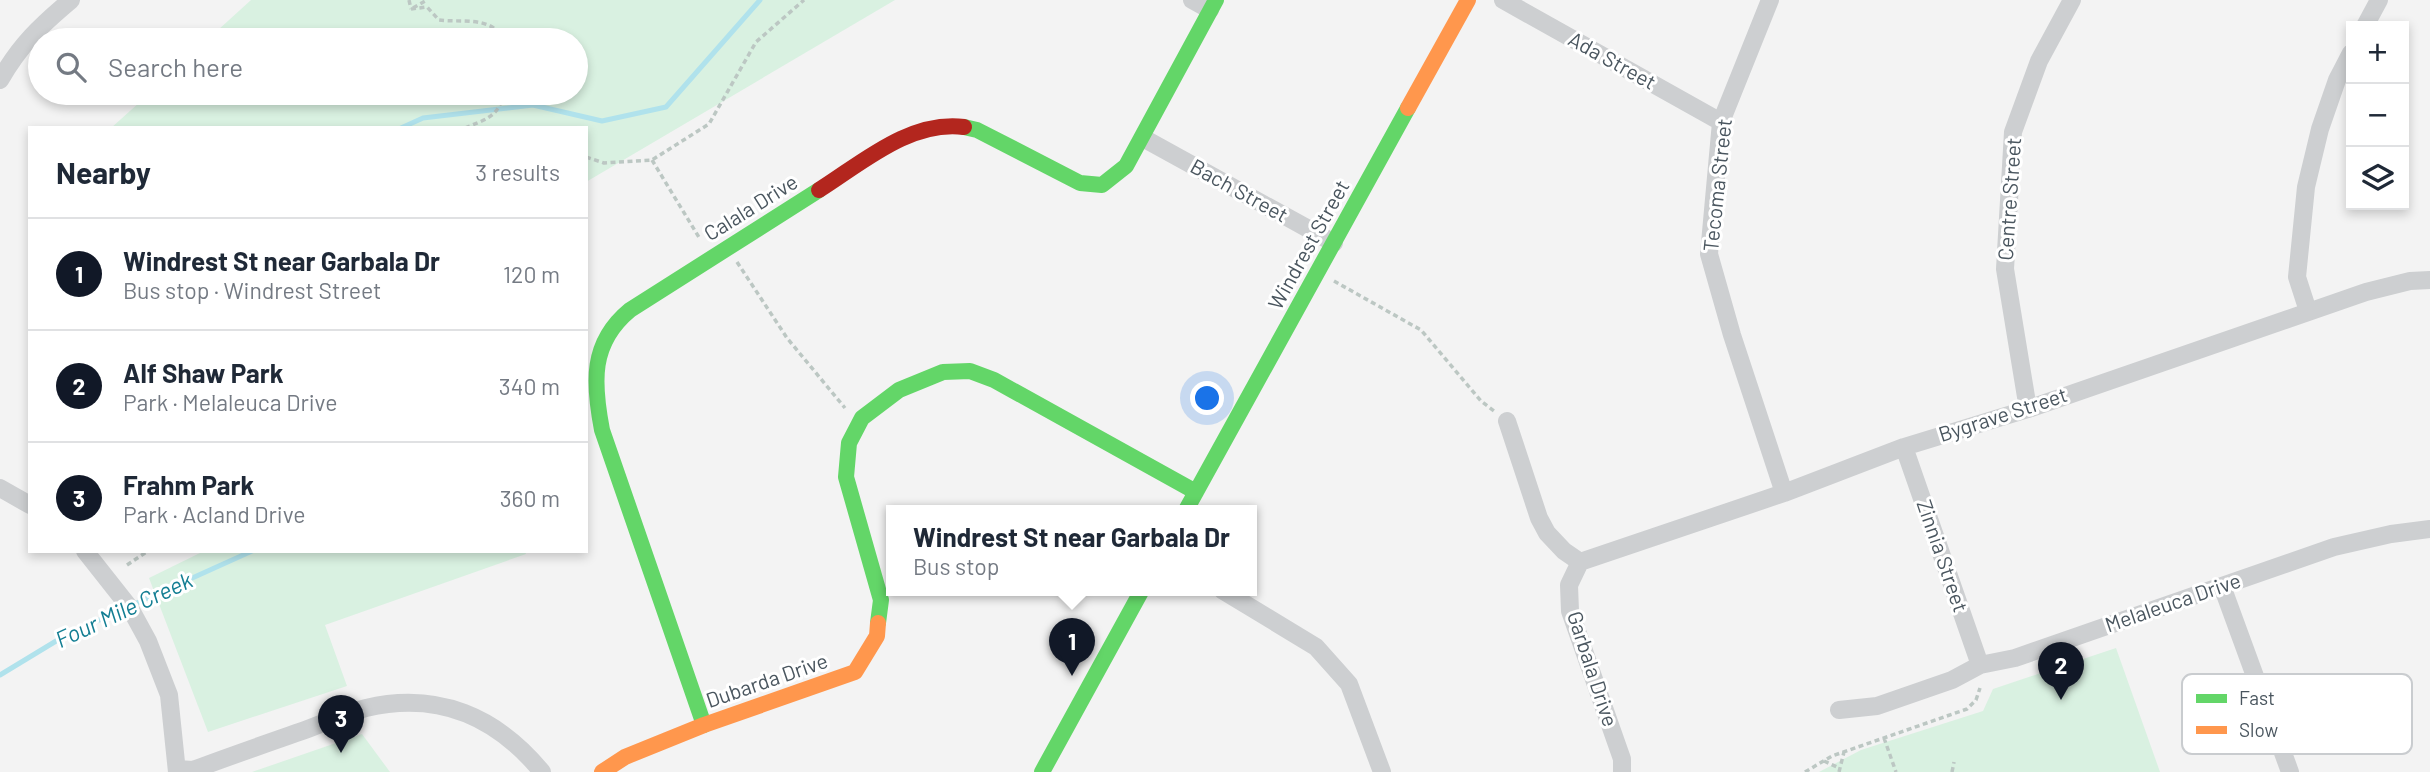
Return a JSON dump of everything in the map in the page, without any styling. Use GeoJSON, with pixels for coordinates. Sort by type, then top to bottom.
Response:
{"type":"FeatureCollection","features":[{"type":"Feature","properties":{"kind":"street"},"geometry":{"type":"LineString","coordinates":[[39,28],[71,0]]}},
{"type":"Feature","properties":{"kind":"street"},"geometry":{"type":"LineString","coordinates":[[1192,0],[1213,5]]}},
{"type":"Feature","properties":{"kind":"street","name":"Windrest Street"},"geometry":{"type":"LineString","coordinates":[[1189,505],[1468,0]]}},
{"type":"Feature","properties":{"kind":"street","name":"Ada Street"},"geometry":{"type":"LineString","coordinates":[[1503,0],[1721,122]]}},
{"type":"Feature","properties":{"kind":"street","name":"Tecoma Street"},"geometry":{"type":"LineString","coordinates":[[1770,0],[1721,122],[1709,254],[1732,335],[1784,493]]}},
{"type":"Feature","properties":{"kind":"street","name":"Centre Street"},"geometry":{"type":"LineString","coordinates":[[2028,409],[2005,270],[2013,132],[2039,61],[2072,0]]}},
{"type":"Feature","properties":{"kind":"street"},"geometry":{"type":"LineString","coordinates":[[2368,21],[2379,0]]}},
{"type":"Feature","properties":{"kind":"street","name":"Calala Drive"},"geometry":{"type":"LineString","coordinates":[[705,725],[602,430],[595,396],[597,362],[607,335],[622,316],[727,247],[903,137],[923,130],[943,125],[961,125],[977,130],[1080,183],[1102,185],[1126,166],[1213,5]]}},
{"type":"Feature","properties":{"kind":"street"},"geometry":{"type":"LineString","coordinates":[[0,80],[28,39]]}},
{"type":"Feature","properties":{"kind":"street"},"geometry":{"type":"LineString","coordinates":[[2308,312],[2297,277],[2306,187],[2320,129],[2346,63]]}},
{"type":"Feature","properties":{"kind":"street","name":"Bach Street"},"geometry":{"type":"LineString","coordinates":[[1143,138],[1334,243]]}},
{"type":"Feature","properties":{"kind":"street","name":"Bygrave Street"},"geometry":{"type":"LineString","coordinates":[[1580,562],[1784,493],[1904,447],[2028,409],[2366,292],[2410,281],[2430,280]]}},
{"type":"Feature","properties":{"kind":"street","name":"Dubarda Drive"},"geometry":{"type":"LineString","coordinates":[[602,772],[625,757],[705,725],[855,672],[877,636],[881,600],[846,477],[849,443],[862,418],[899,390],[943,372],[970,371],[994,380],[1196,492]]}},
{"type":"Feature","properties":{"kind":"street"},"geometry":{"type":"LineString","coordinates":[[1507,421],[1543,526],[1563,550],[1580,562]]}},
{"type":"Feature","properties":{"kind":"street","name":"Zinnia Street"},"geometry":{"type":"LineString","coordinates":[[1904,447],[1980,665]]}},
{"type":"Feature","properties":{"kind":"street"},"geometry":{"type":"LineString","coordinates":[[0,488],[28,504]]}},
{"type":"Feature","properties":{"kind":"street","name":"Melaleuca Drive"},"geometry":{"type":"LineString","coordinates":[[1839,710],[1877,706],[1952,680],[1980,665],[2015,658],[2334,547],[2391,534],[2430,529]]}},
{"type":"Feature","properties":{"kind":"street"},"geometry":{"type":"LineString","coordinates":[[87,553],[130,608],[148,641],[169,695],[177,771],[193,770],[366,708],[423,704],[472,715],[496,728],[518,744],[542,772]]}},
{"type":"Feature","properties":{"kind":"street","name":"Garbala Drive"},"geometry":{"type":"LineString","coordinates":[[1580,562],[1569,585],[1570,611],[1622,759],[1622,772]]}},
{"type":"Feature","properties":{"kind":"street"},"geometry":{"type":"LineString","coordinates":[[2222,586],[2254,674]]}},
{"type":"Feature","properties":{"kind":"street"},"geometry":{"type":"LineString","coordinates":[[1042,772],[1139,596]]}},
{"type":"Feature","properties":{"kind":"street"},"geometry":{"type":"LineString","coordinates":[[1232,596],[1316,647],[1349,684],[1382,772]]}},
{"type":"Feature","properties":{"kind":"street"},"geometry":{"type":"LineString","coordinates":[[2283,754],[2290,772]]}},
{"type":"Feature","properties":{"kind":"path"},"geometry":{"type":"LineString","coordinates":[[409,0],[411,9]]}},
{"type":"Feature","properties":{"kind":"path"},"geometry":{"type":"LineString","coordinates":[[411,9],[427,0]]}},
{"type":"Feature","properties":{"kind":"path"},"geometry":{"type":"LineString","coordinates":[[588,158],[604,163],[652,160],[709,124],[756,42],[804,0]]}},
{"type":"Feature","properties":{"kind":"path"},"geometry":{"type":"LineString","coordinates":[[411,9],[427,7],[439,20],[485,23],[492,28]]}},
{"type":"Feature","properties":{"kind":"path"},"geometry":{"type":"LineString","coordinates":[[471,126],[488,120],[498,105]]}},
{"type":"Feature","properties":{"kind":"path"},"geometry":{"type":"LineString","coordinates":[[652,160],[704,245]]}},
{"type":"Feature","properties":{"kind":"path"},"geometry":{"type":"LineString","coordinates":[[727,247],[787,338],[848,412]]}},
{"type":"Feature","properties":{"kind":"path"},"geometry":{"type":"LineString","coordinates":[[1332,280],[1421,330],[1481,401],[1507,421]]}},
{"type":"Feature","properties":{"kind":"path"},"geometry":{"type":"LineString","coordinates":[[127,565],[145,553]]}},
{"type":"Feature","properties":{"kind":"path"},"geometry":{"type":"LineString","coordinates":[[1805,772],[1869,740],[1884,738],[1967,709],[1976,700],[1980,688]]}},
{"type":"Feature","properties":{"kind":"path"},"geometry":{"type":"LineString","coordinates":[[1884,738],[1896,772]]}},
{"type":"Feature","properties":{"kind":"path"},"geometry":{"type":"LineString","coordinates":[[1824,761],[1839,770],[1844,752]]}},
{"type":"Feature","properties":{"kind":"path"},"geometry":{"type":"LineString","coordinates":[[1952,772],[1954,762]]}},
{"type":"Feature","properties":{"kind":"green space"},"geometry":{"type":"Polygon","coordinates":[[[251,0],[895,0],[588,181],[588,126],[113,126],[137,105],[588,105],[588,28],[220,28],[251,0]]]}},
{"type":"Feature","properties":{"kind":"green space"},"geometry":{"type":"Polygon","coordinates":[[[200,553],[526,554],[325,625],[347,686],[208,732],[149,578],[200,553]]]}},
{"type":"Feature","properties":{"kind":"green space"},"geometry":{"type":"Polygon","coordinates":[[[2116,648],[2160,772],[1819,772],[1861,750],[1983,711],[1993,689],[2116,648]]]}},
{"type":"Feature","properties":{"kind":"green space"},"geometry":{"type":"Polygon","coordinates":[[[362,734],[390,772],[252,772],[362,734]]]}},
{"type":"Feature","properties":{"kind":"waterway","name":"Four Mile Creek"},"geometry":{"type":"LineString","coordinates":[[533,105],[602,121],[666,107],[760,0]]}},
{"type":"Feature","properties":{"kind":"waterway","name":"Four Mile Creek"},"geometry":{"type":"LineString","coordinates":[[405,126],[423,118],[533,105]]}},
{"type":"Feature","properties":{"kind":"waterway","name":"Four Mile Creek"},"geometry":{"type":"LineString","coordinates":[[0,675],[66,635],[248,553]]}},
{"type":"Feature","properties":{"kind":"traffic: fast"},"geometry":{"type":"LineString","coordinates":[[964,127],[977,130],[1080,183],[1102,185],[1126,166],[1216,0]]}},
{"type":"Feature","properties":{"kind":"traffic: fast"},"geometry":{"type":"LineString","coordinates":[[1189,505],[1408,108]]}},
{"type":"Feature","properties":{"kind":"traffic: fast"},"geometry":{"type":"LineString","coordinates":[[704,725],[602,430],[596,380],[601,350],[607,336],[630,310],[819,190]]}},
{"type":"Feature","properties":{"kind":"traffic: fast"},"geometry":{"type":"LineString","coordinates":[[878,623],[881,600],[846,477],[849,443],[862,418],[899,390],[943,372],[970,371],[994,380],[1196,492]]}},
{"type":"Feature","properties":{"kind":"traffic: fast"},"geometry":{"type":"LineString","coordinates":[[1042,772],[1139,596]]}},
{"type":"Feature","properties":{"kind":"traffic: slow"},"geometry":{"type":"LineString","coordinates":[[1408,108],[1468,0]]}},
{"type":"Feature","properties":{"kind":"traffic: slow"},"geometry":{"type":"LineString","coordinates":[[602,772],[625,757],[704,725],[855,672],[877,636],[878,623]]}},
{"type":"Feature","properties":{"kind":"traffic: jam"},"geometry":{"type":"LineString","coordinates":[[819,190],[870,156],[906,137],[925,130],[964,127]]}},
{"type":"Feature","properties":{"kind":"place","name":"Windrest St near Garbala Dr"},"geometry":{"type":"Point","coordinates":[1072,676]}},
{"type":"Feature","properties":{"kind":"place","name":"Alf Shaw Park"},"geometry":{"type":"Point","coordinates":[2061,700]}},
{"type":"Feature","properties":{"kind":"place","name":"Frahm Park"},"geometry":{"type":"Point","coordinates":[341,753]}}]}
